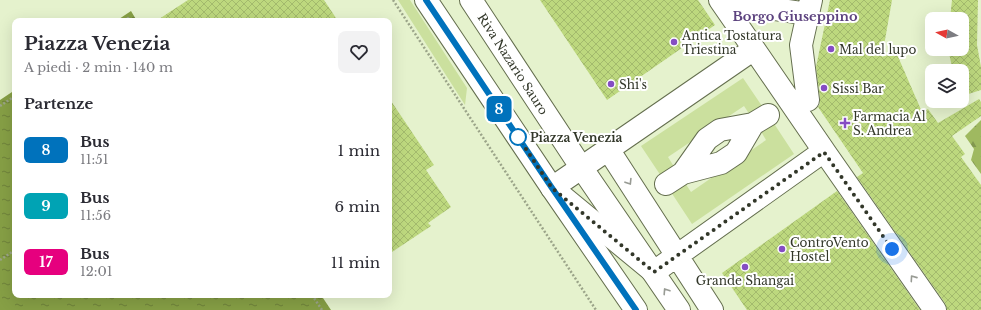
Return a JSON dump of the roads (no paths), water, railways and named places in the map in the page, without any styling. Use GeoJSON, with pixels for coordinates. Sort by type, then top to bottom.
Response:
{"type":"FeatureCollection","features":[{"type":"Feature","properties":{"kind":"street"},"geometry":{"type":"LineString","coordinates":[[426,0],[636,310]]}},
{"type":"Feature","properties":{"kind":"street","name":"Riva Nazario Sauro"},"geometry":{"type":"LineString","coordinates":[[471,0],[581,167]]}},
{"type":"Feature","properties":{"kind":"street"},"geometry":{"type":"LineString","coordinates":[[720,0],[935,310]]}},
{"type":"Feature","properties":{"kind":"street"},"geometry":{"type":"LineString","coordinates":[[742,4],[810,7],[800,45],[803,93]]}},
{"type":"Feature","properties":{"kind":"street"},"geometry":{"type":"LineString","coordinates":[[552,188],[754,49]]}},
{"type":"Feature","properties":{"kind":"street"},"geometry":{"type":"LineString","coordinates":[[674,179],[707,139],[720,130],[760,119]]}},
{"type":"Feature","properties":{"kind":"street"},"geometry":{"type":"LineString","coordinates":[[608,149],[676,257],[712,310]]}},
{"type":"Feature","properties":{"kind":"street"},"geometry":{"type":"LineString","coordinates":[[654,272],[824,152]]}},
{"type":"Feature","properties":{"kind":"street"},"geometry":{"type":"LineString","coordinates":[[581,167],[679,310]]}},
{"type":"Feature","properties":{"kind":"street"},"geometry":{"type":"LineString","coordinates":[[552,188],[654,272]]}},
{"type":"Feature","properties":{"kind":"water"},"geometry":{"type":"Polygon","coordinates":[[[131,11],[135,18],[120,18],[131,11]]]}},
{"type":"Feature","properties":{"kind":"water"},"geometry":{"type":"Polygon","coordinates":[[[12,92],[12,298],[323,298],[331,310],[0,310],[0,100],[12,92]]]}},
{"type":"Feature","properties":{"kind":"place","name":"Antica Tostatura Triestina"},"geometry":{"type":"Point","coordinates":[674,42]}},
{"type":"Feature","properties":{"kind":"place","name":"Mal del lupo"},"geometry":{"type":"Point","coordinates":[831,49]}},
{"type":"Feature","properties":{"kind":"place","name":"Shi's"},"geometry":{"type":"Point","coordinates":[611,84]}},
{"type":"Feature","properties":{"kind":"place","name":"Sissi Bar"},"geometry":{"type":"Point","coordinates":[824,88]}},
{"type":"Feature","properties":{"kind":"place","name":"Farmacia Al S. Andrea"},"geometry":{"type":"Point","coordinates":[845,123]}},
{"type":"Feature","properties":{"kind":"place","name":"Piazza Venezia"},"geometry":{"type":"Point","coordinates":[518,137]}},
{"type":"Feature","properties":{"kind":"place","name":"ControVento Hostel"},"geometry":{"type":"Point","coordinates":[782,249]}},
{"type":"Feature","properties":{"kind":"place","name":"Grande Shangai"},"geometry":{"type":"Point","coordinates":[745,267]}},
{"type":"Feature","properties":{"kind":"district","name":"Borgo Giuseppino"},"geometry":{"type":"Point","coordinates":[795,16]}}]}
